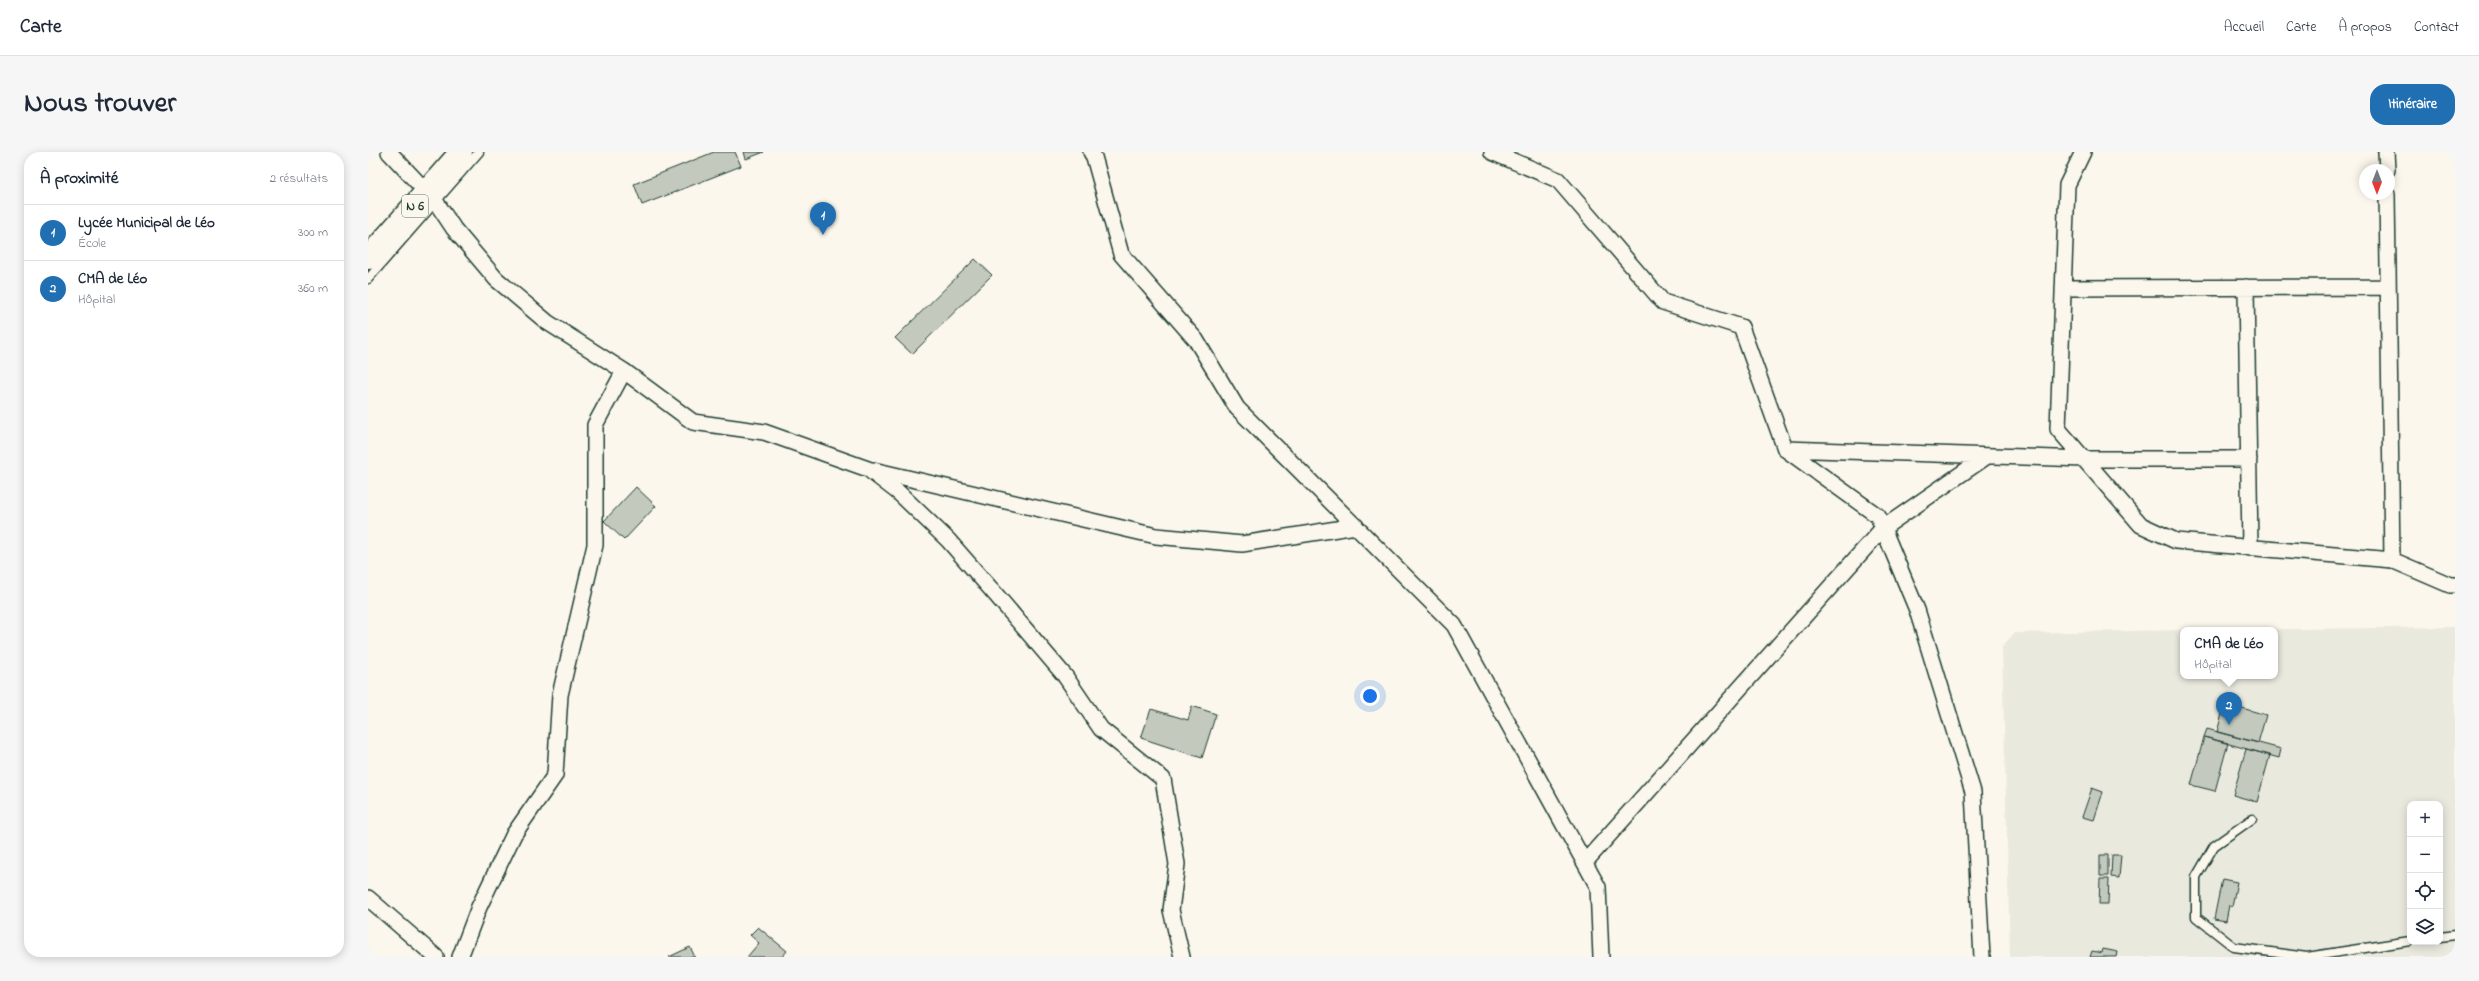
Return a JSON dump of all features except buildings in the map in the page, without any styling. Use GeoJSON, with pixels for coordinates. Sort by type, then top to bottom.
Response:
{"type":"FeatureCollection","features":[{"type":"Feature","properties":{"kind":"main road","name":"N 6"},"geometry":{"type":"LineString","coordinates":[[368,258],[432,197],[461,152]]}},
{"type":"Feature","properties":{"kind":"street"},"geometry":{"type":"LineString","coordinates":[[389,152],[432,197],[454,229],[496,279],[547,322],[624,371],[693,422],[764,432],[868,469],[1156,536],[1242,544],[1356,526]]}},
{"type":"Feature","properties":{"kind":"street"},"geometry":{"type":"LineString","coordinates":[[1091,152],[1094,157],[1121,254],[1196,340],[1237,408],[1454,625],[1598,887],[1601,957]]}},
{"type":"Feature","properties":{"kind":"street"},"geometry":{"type":"LineString","coordinates":[[1492,152],[1558,180],[1662,302],[1741,327],[1785,449],[1878,516],[1917,610],[1973,792],[1982,957]]}},
{"type":"Feature","properties":{"kind":"street"},"geometry":{"type":"LineString","coordinates":[[2083,152],[2067,185],[2058,429],[2142,524],[2176,541],[2392,560],[2453,582]]}},
{"type":"Feature","properties":{"kind":"street"},"geometry":{"type":"LineString","coordinates":[[2386,152],[2387,164]]}},
{"type":"Feature","properties":{"kind":"street"},"geometry":{"type":"LineString","coordinates":[[2387,200],[2392,560]]}},
{"type":"Feature","properties":{"kind":"street"},"geometry":{"type":"LineString","coordinates":[[2246,287],[2250,548]]}},
{"type":"Feature","properties":{"kind":"street"},"geometry":{"type":"LineString","coordinates":[[2063,288],[2388,287]]}},
{"type":"Feature","properties":{"kind":"street"},"geometry":{"type":"LineString","coordinates":[[460,957],[479,907],[514,834],[556,775],[560,695],[595,545],[595,425],[624,371]]}},
{"type":"Feature","properties":{"kind":"street"},"geometry":{"type":"LineString","coordinates":[[1785,449],[2084,459],[2249,459]]}},
{"type":"Feature","properties":{"kind":"street"},"geometry":{"type":"LineString","coordinates":[[1585,862],[1883,528],[1987,456]]}},
{"type":"Feature","properties":{"kind":"street"},"geometry":{"type":"LineString","coordinates":[[868,469],[898,493],[948,540],[1065,676],[1101,729],[1163,779],[1177,864],[1171,910],[1182,957]]}},
{"type":"Feature","properties":{"kind":"street"},"geometry":{"type":"LineString","coordinates":[[368,898],[436,957]]}},
{"type":"Feature","properties":{"kind":"lane"},"geometry":{"type":"LineString","coordinates":[[368,279],[432,197],[479,152]]}},
{"type":"Feature","properties":{"kind":"lane"},"geometry":{"type":"LineString","coordinates":[[2252,819],[2214,846],[2196,877],[2196,917],[2234,947],[2307,957],[2407,942]]}},
{"type":"Feature","properties":{"kind":"lane"},"geometry":{"type":"LineString","coordinates":[[2443,937],[2455,935]]}},
{"type":"Feature","properties":{"kind":"shaded area"},"geometry":{"type":"Polygon","coordinates":[[[2455,627],[2455,957],[2010,957],[2002,647],[2014,633],[2180,630],[2180,679],[2278,679],[2278,629],[2455,627]]]}},
{"type":"Feature","properties":{"kind":"place","name":"Lycée Municipal de Léo"},"geometry":{"type":"Point","coordinates":[823,235]}},
{"type":"Feature","properties":{"kind":"place","name":"CMA de Léo"},"geometry":{"type":"Point","coordinates":[2229,725]}}]}
